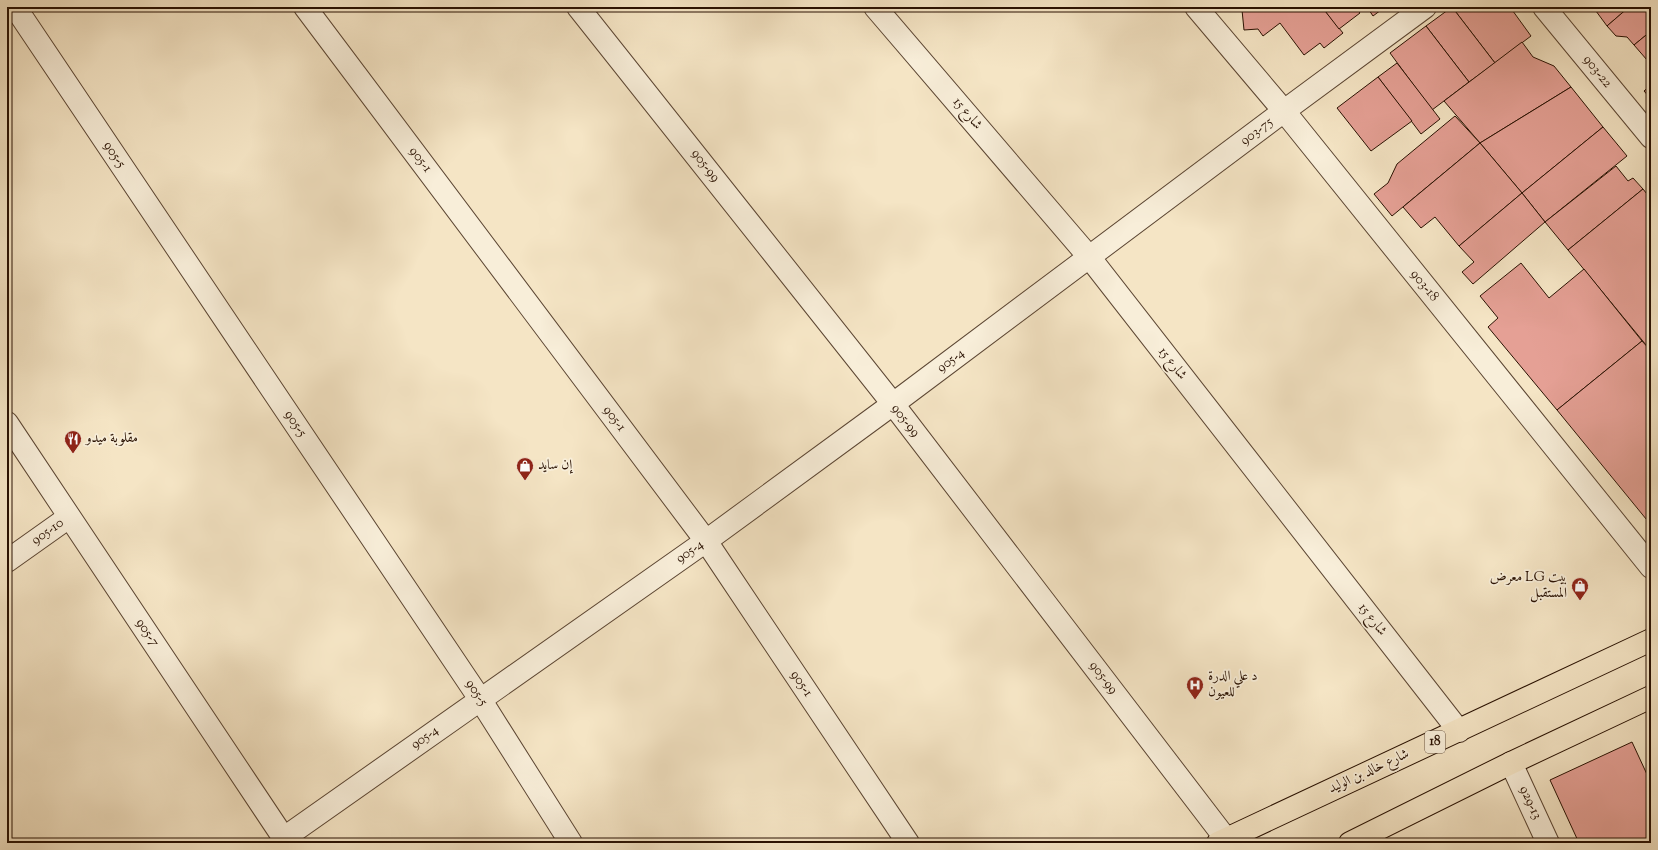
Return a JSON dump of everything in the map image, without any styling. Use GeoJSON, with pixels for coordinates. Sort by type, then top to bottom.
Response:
{"type":"FeatureCollection","features":[{"type":"Feature","properties":{"kind":"main road","name":"شارع خالد بن الوليد"},"geometry":{"type":"LineString","coordinates":[[1222,841],[1651,640]]}},
{"type":"Feature","properties":{"kind":"main road"},"geometry":{"type":"LineString","coordinates":[[1350,843],[1511,763],[1651,697]]}},
{"type":"Feature","properties":{"kind":"street","name":"905-5"},"geometry":{"type":"LineString","coordinates":[[15,7],[480,699],[571,843]]}},
{"type":"Feature","properties":{"kind":"street","name":"905-1"},"geometry":{"type":"LineString","coordinates":[[305,7],[706,541],[908,843]]}},
{"type":"Feature","properties":{"kind":"street","name":"905-99"},"geometry":{"type":"LineString","coordinates":[[578,7],[893,404],[1222,841]]}},
{"type":"Feature","properties":{"kind":"street","name":"شارع 15"},"geometry":{"type":"LineString","coordinates":[[875,7],[1090,258],[1458,731]]}},
{"type":"Feature","properties":{"kind":"street","name":"903-18"},"geometry":{"type":"LineString","coordinates":[[1196,7],[1284,111],[1651,567]]}},
{"type":"Feature","properties":{"kind":"street","name":"903-75"},"geometry":{"type":"LineString","coordinates":[[1090,258],[1284,111],[1425,7]]}},
{"type":"Feature","properties":{"kind":"street","name":"903-22"},"geometry":{"type":"LineString","coordinates":[[1544,7],[1651,137]]}},
{"type":"Feature","properties":{"kind":"street","name":"905-4"},"geometry":{"type":"LineString","coordinates":[[286,840],[480,699],[706,541],[1090,258]]}},
{"type":"Feature","properties":{"kind":"street","name":"905-7"},"geometry":{"type":"LineString","coordinates":[[7,423],[286,840]]}},
{"type":"Feature","properties":{"kind":"street","name":"905-10"},"geometry":{"type":"LineString","coordinates":[[7,561],[69,517]]}},
{"type":"Feature","properties":{"kind":"street","name":"929-13"},"geometry":{"type":"LineString","coordinates":[[1511,763],[1548,843]]}},
{"type":"Feature","properties":{"kind":"building"},"geometry":{"type":"Polygon","coordinates":[[[1246,7],[1261,7],[1263,10],[1267,7],[1322,7],[1343,33],[1324,48],[1320,43],[1304,55],[1280,23],[1263,36],[1258,29],[1244,30],[1242,10],[1246,7]]]}},
{"type":"Feature","properties":{"kind":"building"},"geometry":{"type":"Polygon","coordinates":[[[1322,7],[1355,7],[1360,13],[1339,29],[1322,7]]]}},
{"type":"Feature","properties":{"kind":"building"},"geometry":{"type":"Polygon","coordinates":[[[1367,7],[1385,7],[1373,16],[1367,7]]]}},
{"type":"Feature","properties":{"kind":"building"},"geometry":{"type":"Polygon","coordinates":[[[1452,7],[1510,7],[1531,36],[1495,63],[1452,7]]]}},
{"type":"Feature","properties":{"kind":"building"},"geometry":{"type":"Polygon","coordinates":[[[1452,7],[1495,63],[1469,82],[1426,26],[1452,7]]]}},
{"type":"Feature","properties":{"kind":"building"},"geometry":{"type":"Polygon","coordinates":[[[1593,7],[1629,7],[1607,26],[1593,7]]]}},
{"type":"Feature","properties":{"kind":"building"},"geometry":{"type":"Polygon","coordinates":[[[1629,7],[1651,7],[1651,31],[1634,45],[1627,37],[1616,36],[1607,26],[1629,7]]]}},
{"type":"Feature","properties":{"kind":"building"},"geometry":{"type":"Polygon","coordinates":[[[1426,26],[1469,82],[1432,110],[1390,53],[1426,26]]]}},
{"type":"Feature","properties":{"kind":"building"},"geometry":{"type":"Polygon","coordinates":[[[1651,31],[1651,56],[1647,60],[1634,45],[1651,31]]]}},
{"type":"Feature","properties":{"kind":"building"},"geometry":{"type":"Polygon","coordinates":[[[1522,42],[1533,57],[1554,66],[1571,87],[1480,143],[1444,101],[1522,42]]]}},
{"type":"Feature","properties":{"kind":"building"},"geometry":{"type":"Polygon","coordinates":[[[1397,63],[1440,119],[1421,134],[1378,77],[1397,63]]]}},
{"type":"Feature","properties":{"kind":"building"},"geometry":{"type":"Polygon","coordinates":[[[1378,77],[1412,121],[1371,151],[1337,108],[1378,77]]]}},
{"type":"Feature","properties":{"kind":"building"},"geometry":{"type":"Polygon","coordinates":[[[1651,85],[1651,99],[1644,91],[1651,85]]]}},
{"type":"Feature","properties":{"kind":"building"},"geometry":{"type":"Polygon","coordinates":[[[1571,87],[1603,127],[1522,193],[1480,143],[1571,87]]]}},
{"type":"Feature","properties":{"kind":"building"},"geometry":{"type":"Polygon","coordinates":[[[1455,116],[1480,143],[1392,216],[1374,194],[1388,183],[1397,164],[1455,116]]]}},
{"type":"Feature","properties":{"kind":"building"},"geometry":{"type":"Polygon","coordinates":[[[1603,127],[1627,156],[1545,222],[1522,193],[1603,127]]]}},
{"type":"Feature","properties":{"kind":"building"},"geometry":{"type":"Polygon","coordinates":[[[1480,143],[1522,193],[1459,246],[1435,217],[1421,228],[1403,207],[1480,143]]]}},
{"type":"Feature","properties":{"kind":"building"},"geometry":{"type":"Polygon","coordinates":[[[1616,166],[1628,181],[1633,178],[1643,189],[1568,250],[1545,222],[1616,166]]]}},
{"type":"Feature","properties":{"kind":"building"},"geometry":{"type":"Polygon","coordinates":[[[1643,189],[1651,199],[1651,351],[1568,250],[1643,189]]]}},
{"type":"Feature","properties":{"kind":"building"},"geometry":{"type":"Polygon","coordinates":[[[1522,193],[1545,222],[1473,284],[1462,272],[1474,262],[1459,246],[1522,193]]]}},
{"type":"Feature","properties":{"kind":"building"},"geometry":{"type":"Polygon","coordinates":[[[1521,263],[1549,298],[1584,269],[1642,341],[1557,410],[1488,327],[1498,318],[1480,296],[1521,263]]]}},
{"type":"Feature","properties":{"kind":"building"},"geometry":{"type":"Polygon","coordinates":[[[1642,341],[1651,351],[1651,525],[1557,410],[1642,341]]]}},
{"type":"Feature","properties":{"kind":"building"},"geometry":{"type":"Polygon","coordinates":[[[1632,742],[1651,783],[1651,843],[1579,843],[1550,780],[1632,742]]]}},
{"type":"Feature","properties":{"kind":"place","name":"مقلوبة ميدو"},"geometry":{"type":"Point","coordinates":[73,454]}},
{"type":"Feature","properties":{"kind":"place","name":"إن سايد"},"geometry":{"type":"Point","coordinates":[525,481]}},
{"type":"Feature","properties":{"kind":"place","name":"معرض LG بيت المستقبل"},"geometry":{"type":"Point","coordinates":[1580,601]}},
{"type":"Feature","properties":{"kind":"place","name":"د علي الدرة للعيون"},"geometry":{"type":"Point","coordinates":[1195,700]}}]}
